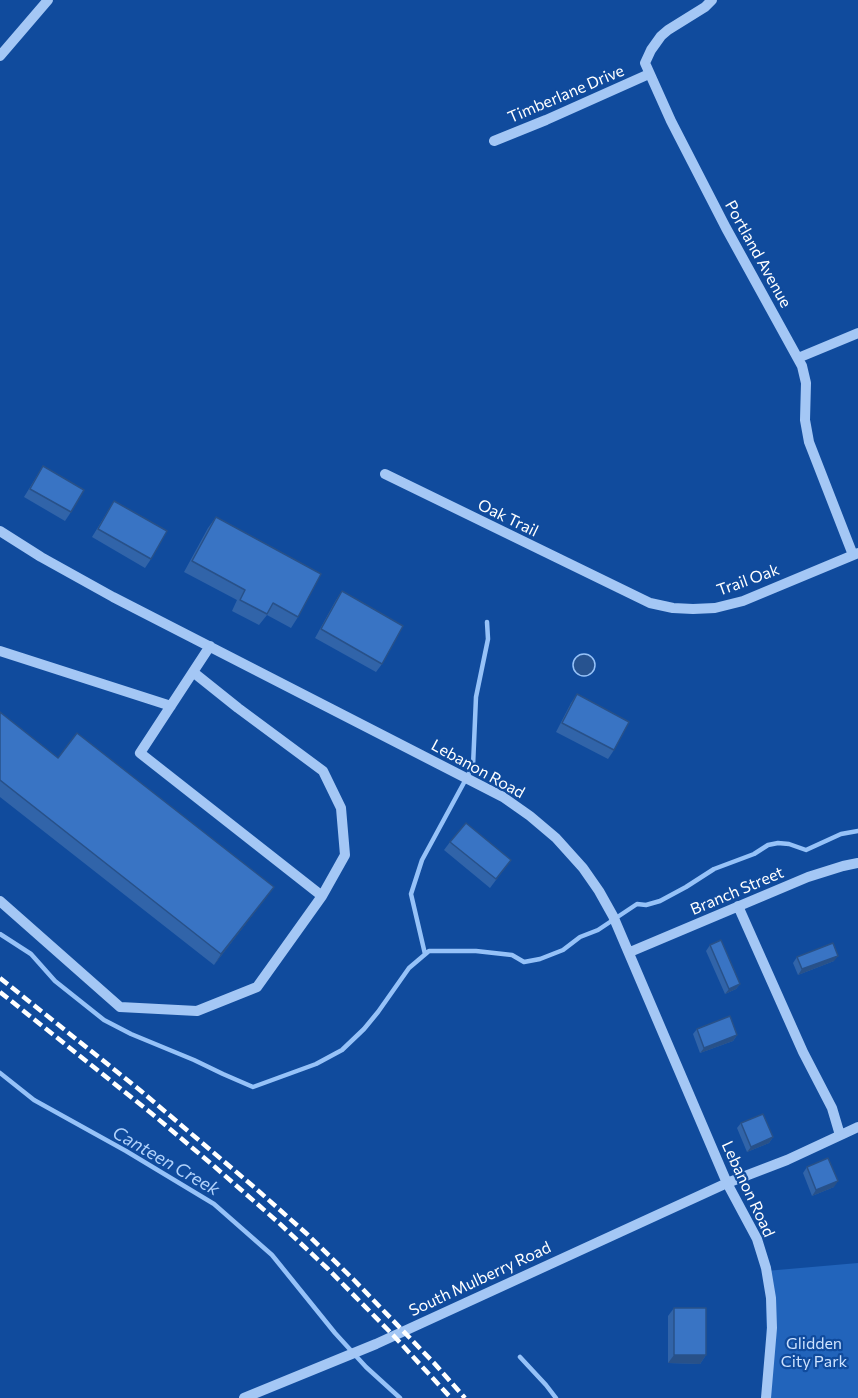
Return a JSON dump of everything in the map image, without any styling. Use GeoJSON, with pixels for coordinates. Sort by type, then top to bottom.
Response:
{"type":"FeatureCollection","features":[{"type":"Feature","properties":{"kind":"street"},"geometry":{"type":"LineString","coordinates":[[0,56],[48,0]]}},
{"type":"Feature","properties":{"kind":"street"},"geometry":{"type":"LineString","coordinates":[[649,74],[645,63],[661,36],[712,0]]}},
{"type":"Feature","properties":{"kind":"street","name":"Timberlane Drive"},"geometry":{"type":"LineString","coordinates":[[494,141],[649,74]]}},
{"type":"Feature","properties":{"kind":"street","name":"Portland Avenue"},"geometry":{"type":"LineString","coordinates":[[649,74],[726,228],[802,366],[806,383],[805,420],[809,442],[856,554]]}},
{"type":"Feature","properties":{"kind":"street"},"geometry":{"type":"LineString","coordinates":[[798,358],[858,333]]}},
{"type":"Feature","properties":{"kind":"street","name":"Oak Trail"},"geometry":{"type":"LineString","coordinates":[[386,474],[617,587]]}},
{"type":"Feature","properties":{"kind":"street","name":"Lebanon Road"},"geometry":{"type":"LineString","coordinates":[[0,531],[113,597],[503,797],[556,838],[583,868],[613,916],[630,952],[727,1183],[757,1239],[766,1268],[771,1298],[772,1328],[765,1398]]}},
{"type":"Feature","properties":{"kind":"street","name":"Trail Oak"},"geometry":{"type":"LineString","coordinates":[[617,587],[650,603],[673,608],[715,608],[743,601],[856,554]]}},
{"type":"Feature","properties":{"kind":"street"},"geometry":{"type":"LineString","coordinates":[[210,646],[140,753],[322,896]]}},
{"type":"Feature","properties":{"kind":"street"},"geometry":{"type":"LineString","coordinates":[[0,651],[171,706]]}},
{"type":"Feature","properties":{"kind":"street"},"geometry":{"type":"LineString","coordinates":[[0,900],[120,1008],[196,1011],[257,987],[322,896],[345,855],[341,808],[323,771],[193,672]]}},
{"type":"Feature","properties":{"kind":"street","name":"Branch Street"},"geometry":{"type":"LineString","coordinates":[[630,952],[808,877],[858,863]]}},
{"type":"Feature","properties":{"kind":"street"},"geometry":{"type":"LineString","coordinates":[[738,906],[803,1052],[832,1108],[840,1135]]}},
{"type":"Feature","properties":{"kind":"street","name":"South Mulberry Road"},"geometry":{"type":"LineString","coordinates":[[244,1398],[376,1344],[727,1183],[787,1160],[858,1127]]}},
{"type":"Feature","properties":{"kind":"green space","name":"Glidden City Park"},"geometry":{"type":"Polygon","coordinates":[[[858,1263],[858,1398],[766,1398],[766,1271],[858,1263]]]}},
{"type":"Feature","properties":{"kind":"shaded area"},"geometry":{"type":"Polygon","coordinates":[[[580,654],[588,654],[595,661],[595,669],[588,676],[580,676],[573,669],[573,661],[580,654]]]}},
{"type":"Feature","properties":{"kind":"building"},"geometry":{"type":"Polygon","coordinates":[[[43,466],[84,490],[71,512],[30,489],[43,466]]]}},
{"type":"Feature","properties":{"kind":"building"},"geometry":{"type":"Polygon","coordinates":[[[114,501],[167,531],[151,559],[98,529],[114,501]]]}},
{"type":"Feature","properties":{"kind":"building"},"geometry":{"type":"Polygon","coordinates":[[[216,517],[321,574],[298,617],[273,603],[267,614],[240,600],[245,590],[192,561],[216,517]]]}},
{"type":"Feature","properties":{"kind":"building"},"geometry":{"type":"Polygon","coordinates":[[[342,591],[403,626],[382,664],[321,629],[342,591]]]}},
{"type":"Feature","properties":{"kind":"building"},"geometry":{"type":"Polygon","coordinates":[[[577,694],[629,722],[614,750],[562,723],[577,694]]]}},
{"type":"Feature","properties":{"kind":"building"},"geometry":{"type":"Polygon","coordinates":[[[0,712],[58,758],[77,733],[274,887],[221,954],[0,780],[0,712]]]}},
{"type":"Feature","properties":{"kind":"building"},"geometry":{"type":"Polygon","coordinates":[[[466,823],[511,860],[496,879],[450,842],[466,823]]]}},
{"type":"Feature","properties":{"kind":"building"},"geometry":{"type":"Polygon","coordinates":[[[721,940],[740,984],[729,989],[710,945],[721,940]]]}},
{"type":"Feature","properties":{"kind":"building"},"geometry":{"type":"Polygon","coordinates":[[[833,943],[838,956],[802,969],[797,957],[833,943]]]}},
{"type":"Feature","properties":{"kind":"building"},"geometry":{"type":"Polygon","coordinates":[[[730,1016],[737,1035],[704,1048],[697,1029],[730,1016]]]}},
{"type":"Feature","properties":{"kind":"building"},"geometry":{"type":"Polygon","coordinates":[[[763,1114],[773,1137],[751,1147],[741,1123],[763,1114]]]}},
{"type":"Feature","properties":{"kind":"building"},"geometry":{"type":"Polygon","coordinates":[[[828,1158],[838,1181],[816,1190],[807,1167],[828,1158]]]}},
{"type":"Feature","properties":{"kind":"building"},"geometry":{"type":"Polygon","coordinates":[[[674,1308],[706,1308],[706,1355],[674,1355],[674,1308]]]}},
{"type":"Feature","properties":{"kind":"waterway"},"geometry":{"type":"LineString","coordinates":[[425,954],[411,894],[422,860],[473,766],[476,697],[488,639],[487,622]]}},
{"type":"Feature","properties":{"kind":"waterway"},"geometry":{"type":"LineString","coordinates":[[0,934],[31,954],[55,981],[104,1020],[253,1087],[316,1064],[342,1050],[378,1012],[409,968],[429,951],[476,951],[512,955],[524,962],[540,959],[563,950],[580,937],[598,930],[637,904],[646,905],[660,901],[714,869],[754,854],[768,845],[789,844],[806,850],[841,834],[858,831]]}},
{"type":"Feature","properties":{"kind":"waterway","name":"Canteen Creek"},"geometry":{"type":"LineString","coordinates":[[0,1073],[34,1100],[126,1151],[214,1204],[272,1255],[335,1333],[366,1367],[400,1398]]}},
{"type":"Feature","properties":{"kind":"waterway"},"geometry":{"type":"LineString","coordinates":[[520,1357],[556,1398]]}},
{"type":"Feature","properties":{"kind":"railway"},"geometry":{"type":"LineString","coordinates":[[0,978],[141,1091],[307,1234],[434,1363],[465,1398]]}},
{"type":"Feature","properties":{"kind":"railway"},"geometry":{"type":"LineString","coordinates":[[0,992],[151,1113],[279,1223],[393,1335],[451,1398]]}}]}
